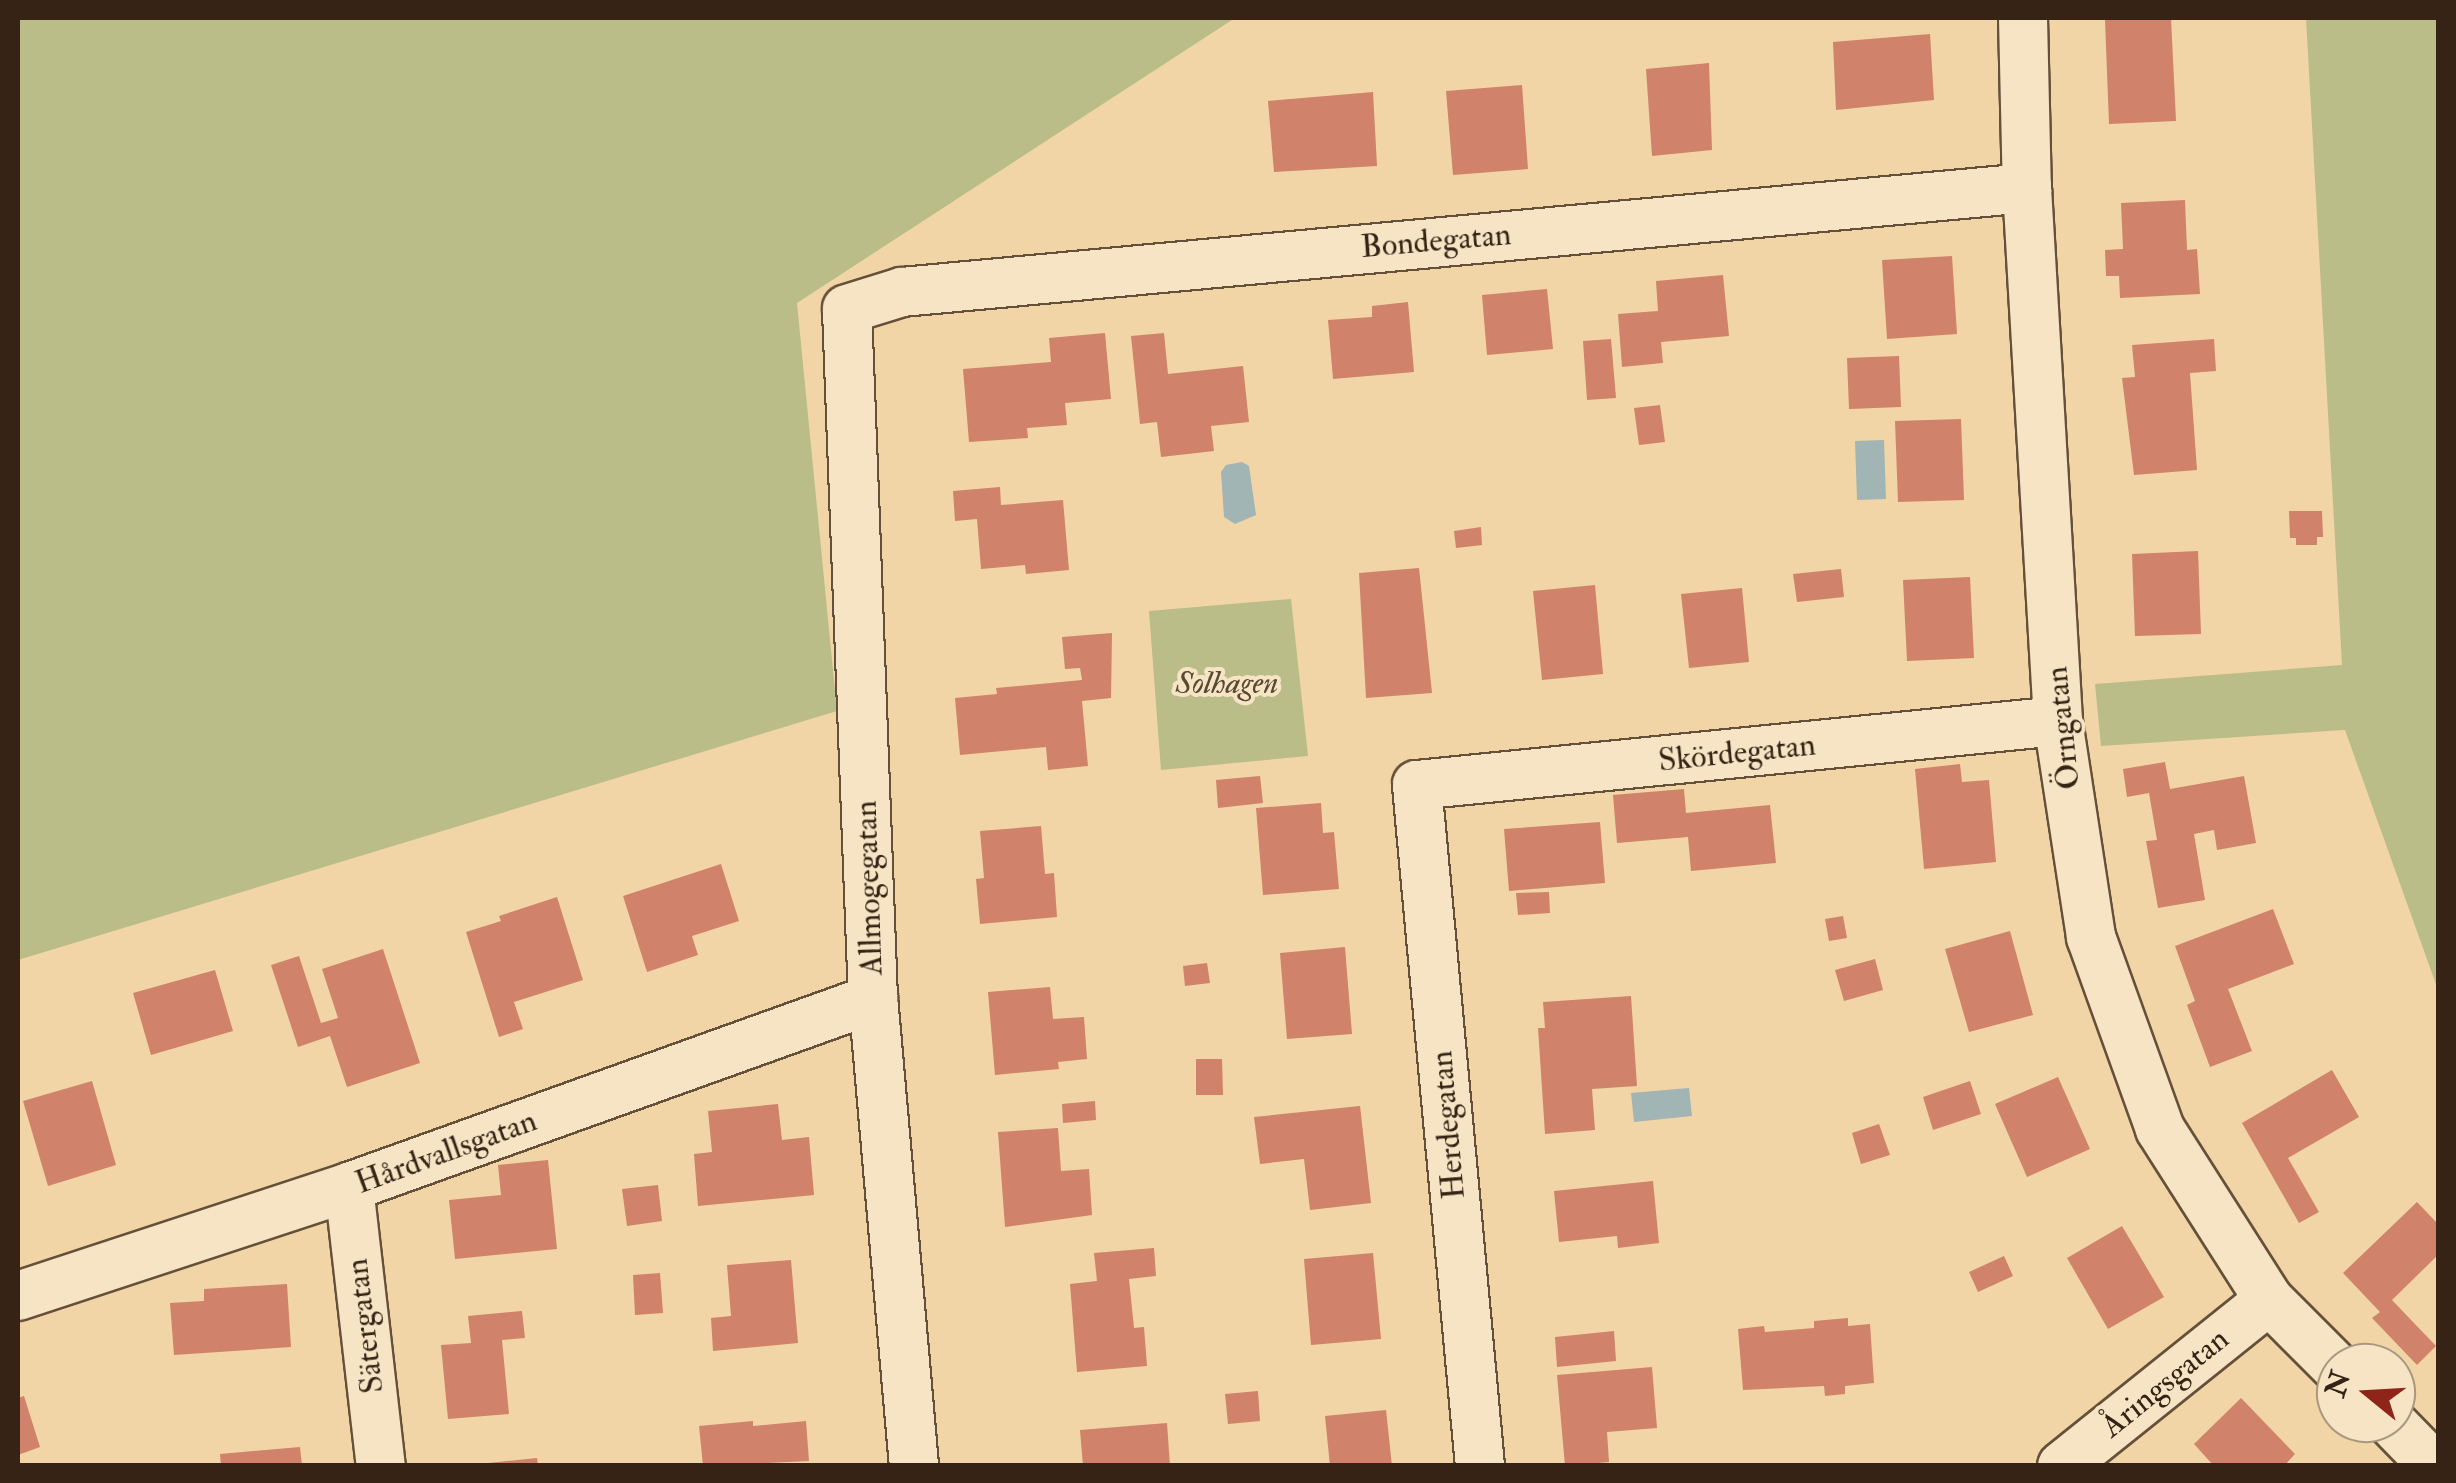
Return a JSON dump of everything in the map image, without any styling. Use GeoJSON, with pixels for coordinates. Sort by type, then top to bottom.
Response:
{"type":"FeatureCollection","features":[{"type":"Feature","properties":{"kind":"street","name":"Örngatan"},"geometry":{"type":"LineString","coordinates":[[2023,18],[2027,188],[2058,721],[2092,936],[2160,1128],[2269,1300],[2316,1347]]}},
{"type":"Feature","properties":{"kind":"street","name":"Bondegatan"},"geometry":{"type":"LineString","coordinates":[[847,309],[902,292],[2027,188]]}},
{"type":"Feature","properties":{"kind":"street","name":"Allmogegatan"},"geometry":{"type":"LineString","coordinates":[[847,309],[873,1000],[914,1466]]}},
{"type":"Feature","properties":{"kind":"street","name":"Skördegatan"},"geometry":{"type":"LineString","coordinates":[[1417,785],[2058,721]]}},
{"type":"Feature","properties":{"kind":"street","name":"Herdegatan"},"geometry":{"type":"LineString","coordinates":[[1417,785],[1480,1466]]}},
{"type":"Feature","properties":{"kind":"street","name":"Hårdvallsgatan"},"geometry":{"type":"LineString","coordinates":[[18,1296],[349,1186],[873,1000]]}},
{"type":"Feature","properties":{"kind":"street","name":"Sätergatan"},"geometry":{"type":"LineString","coordinates":[[349,1186],[382,1466]]}},
{"type":"Feature","properties":{"kind":"street","name":"Åringsgatan"},"geometry":{"type":"LineString","coordinates":[[2062,1466],[2269,1300]]}},
{"type":"Feature","properties":{"kind":"street"},"geometry":{"type":"LineString","coordinates":[[2412,1443],[2434,1466]]}},
{"type":"Feature","properties":{"kind":"green space"},"geometry":{"type":"Polygon","coordinates":[[[18,18],[1235,18],[797,303],[837,711],[18,960],[18,18]]]}},
{"type":"Feature","properties":{"kind":"green space"},"geometry":{"type":"Polygon","coordinates":[[[2306,18],[2438,18],[2438,990],[2345,730],[2101,746],[2095,684],[2342,665],[2306,18]]]}},
{"type":"Feature","properties":{"kind":"green space","name":"Solhagen"},"geometry":{"type":"Polygon","coordinates":[[[1291,599],[1308,756],[1161,770],[1149,611],[1291,599]]]}},
{"type":"Feature","properties":{"kind":"shaded area"},"geometry":{"type":"Polygon","coordinates":[[[1884,440],[1886,499],[1857,500],[1855,441],[1884,440]]]}},
{"type":"Feature","properties":{"kind":"shaded area"},"geometry":{"type":"Polygon","coordinates":[[[1242,462],[1249,466],[1256,515],[1235,524],[1224,517],[1221,472],[1226,465],[1242,462]]]}},
{"type":"Feature","properties":{"kind":"shaded area"},"geometry":{"type":"Polygon","coordinates":[[[1689,1088],[1692,1116],[1634,1122],[1631,1093],[1689,1088]]]}},
{"type":"Feature","properties":{"kind":"building"},"geometry":{"type":"Polygon","coordinates":[[[2171,18],[2176,121],[2109,124],[2105,20],[2171,18]]]}},
{"type":"Feature","properties":{"kind":"building"},"geometry":{"type":"Polygon","coordinates":[[[1930,34],[1934,100],[1836,110],[1833,42],[1930,34]]]}},
{"type":"Feature","properties":{"kind":"building"},"geometry":{"type":"Polygon","coordinates":[[[1709,63],[1712,150],[1652,156],[1646,69],[1709,63]]]}},
{"type":"Feature","properties":{"kind":"building"},"geometry":{"type":"Polygon","coordinates":[[[1522,85],[1528,169],[1453,175],[1446,91],[1522,85]]]}},
{"type":"Feature","properties":{"kind":"building"},"geometry":{"type":"Polygon","coordinates":[[[1373,92],[1377,166],[1274,172],[1268,101],[1373,92]]]}},
{"type":"Feature","properties":{"kind":"building"},"geometry":{"type":"Polygon","coordinates":[[[2185,200],[2187,250],[2197,249],[2200,294],[2120,298],[2119,276],[2106,276],[2105,250],[2123,249],[2121,203],[2185,200]]]}},
{"type":"Feature","properties":{"kind":"building"},"geometry":{"type":"Polygon","coordinates":[[[1952,256],[1957,334],[1887,339],[1882,260],[1952,256]]]}},
{"type":"Feature","properties":{"kind":"building"},"geometry":{"type":"Polygon","coordinates":[[[1723,275],[1729,336],[1661,342],[1663,363],[1622,367],[1618,314],[1658,311],[1656,281],[1723,275]]]}},
{"type":"Feature","properties":{"kind":"building"},"geometry":{"type":"Polygon","coordinates":[[[1547,289],[1553,349],[1487,355],[1482,295],[1547,289]]]}},
{"type":"Feature","properties":{"kind":"building"},"geometry":{"type":"Polygon","coordinates":[[[1408,302],[1414,372],[1333,379],[1328,320],[1372,317],[1372,306],[1408,302]]]}},
{"type":"Feature","properties":{"kind":"building"},"geometry":{"type":"Polygon","coordinates":[[[1105,333],[1111,399],[1065,403],[1067,425],[1027,428],[1028,438],[969,442],[963,369],[1051,362],[1049,338],[1105,333]]]}},
{"type":"Feature","properties":{"kind":"building"},"geometry":{"type":"Polygon","coordinates":[[[1164,333],[1168,374],[1243,366],[1249,422],[1211,426],[1214,451],[1161,457],[1157,422],[1140,424],[1131,336],[1164,333]]]}},
{"type":"Feature","properties":{"kind":"building"},"geometry":{"type":"Polygon","coordinates":[[[1611,339],[1616,398],[1587,400],[1583,341],[1611,339]]]}},
{"type":"Feature","properties":{"kind":"building"},"geometry":{"type":"Polygon","coordinates":[[[2214,339],[2216,371],[2190,373],[2197,470],[2134,475],[2122,378],[2135,377],[2132,345],[2214,339]]]}},
{"type":"Feature","properties":{"kind":"building"},"geometry":{"type":"Polygon","coordinates":[[[1899,356],[1901,407],[1849,409],[1847,358],[1899,356]]]}},
{"type":"Feature","properties":{"kind":"building"},"geometry":{"type":"Polygon","coordinates":[[[1660,405],[1665,442],[1639,445],[1634,408],[1660,405]]]}},
{"type":"Feature","properties":{"kind":"building"},"geometry":{"type":"Polygon","coordinates":[[[1961,419],[1964,500],[1898,502],[1895,421],[1961,419]]]}},
{"type":"Feature","properties":{"kind":"building"},"geometry":{"type":"Polygon","coordinates":[[[1000,487],[1001,505],[1063,500],[1069,570],[1026,574],[1025,565],[981,569],[977,519],[955,521],[953,491],[1000,487]]]}},
{"type":"Feature","properties":{"kind":"building"},"geometry":{"type":"Polygon","coordinates":[[[2289,511],[2322,511],[2323,537],[2317,537],[2317,545],[2296,545],[2296,538],[2290,538],[2289,511]]]}},
{"type":"Feature","properties":{"kind":"building"},"geometry":{"type":"Polygon","coordinates":[[[1481,527],[1482,545],[1456,548],[1454,531],[1481,527]]]}},
{"type":"Feature","properties":{"kind":"building"},"geometry":{"type":"Polygon","coordinates":[[[2198,551],[2201,634],[2135,636],[2132,554],[2198,551]]]}},
{"type":"Feature","properties":{"kind":"building"},"geometry":{"type":"Polygon","coordinates":[[[1419,568],[1432,693],[1366,698],[1359,573],[1419,568]]]}},
{"type":"Feature","properties":{"kind":"building"},"geometry":{"type":"Polygon","coordinates":[[[1841,569],[1844,597],[1797,602],[1793,574],[1841,569]]]}},
{"type":"Feature","properties":{"kind":"building"},"geometry":{"type":"Polygon","coordinates":[[[1970,577],[1974,658],[1907,661],[1903,580],[1970,577]]]}},
{"type":"Feature","properties":{"kind":"building"},"geometry":{"type":"Polygon","coordinates":[[[1595,585],[1603,674],[1542,680],[1533,591],[1595,585]]]}},
{"type":"Feature","properties":{"kind":"building"},"geometry":{"type":"Polygon","coordinates":[[[1742,588],[1749,662],[1689,668],[1681,594],[1742,588]]]}},
{"type":"Feature","properties":{"kind":"building"},"geometry":{"type":"Polygon","coordinates":[[[1112,633],[1111,698],[1082,701],[1088,766],[1048,770],[1046,747],[960,755],[955,698],[997,694],[996,688],[1082,680],[1080,668],[1065,669],[1062,637],[1112,633]]]}},
{"type":"Feature","properties":{"kind":"building"},"geometry":{"type":"Polygon","coordinates":[[[2165,762],[2170,789],[2244,776],[2256,843],[2217,850],[2214,830],[2194,834],[2205,900],[2158,908],[2146,841],[2157,840],[2149,793],[2127,797],[2123,769],[2165,762]]]}},
{"type":"Feature","properties":{"kind":"building"},"geometry":{"type":"Polygon","coordinates":[[[1960,764],[1962,782],[1989,780],[1996,862],[1924,869],[1915,769],[1960,764]]]}},
{"type":"Feature","properties":{"kind":"building"},"geometry":{"type":"Polygon","coordinates":[[[1260,776],[1263,803],[1218,808],[1216,780],[1260,776]]]}},
{"type":"Feature","properties":{"kind":"building"},"geometry":{"type":"Polygon","coordinates":[[[1684,789],[1686,813],[1770,805],[1776,863],[1691,871],[1688,837],[1617,843],[1613,795],[1684,789]]]}},
{"type":"Feature","properties":{"kind":"building"},"geometry":{"type":"Polygon","coordinates":[[[1321,803],[1323,833],[1334,832],[1339,889],[1263,895],[1256,808],[1321,803]]]}},
{"type":"Feature","properties":{"kind":"building"},"geometry":{"type":"Polygon","coordinates":[[[1600,822],[1605,883],[1509,891],[1504,829],[1600,822]]]}},
{"type":"Feature","properties":{"kind":"building"},"geometry":{"type":"Polygon","coordinates":[[[1041,826],[1045,874],[1054,873],[1057,917],[980,924],[976,879],[984,878],[980,831],[1041,826]]]}},
{"type":"Feature","properties":{"kind":"building"},"geometry":{"type":"Polygon","coordinates":[[[721,864],[739,921],[692,936],[698,955],[647,972],[623,896],[721,864]]]}},
{"type":"Feature","properties":{"kind":"building"},"geometry":{"type":"Polygon","coordinates":[[[1549,892],[1550,913],[1518,915],[1516,893],[1549,892]]]}},
{"type":"Feature","properties":{"kind":"building"},"geometry":{"type":"Polygon","coordinates":[[[557,897],[583,980],[514,1002],[523,1029],[499,1037],[466,932],[501,921],[499,916],[557,897]]]}},
{"type":"Feature","properties":{"kind":"building"},"geometry":{"type":"Polygon","coordinates":[[[2273,909],[2294,964],[2228,989],[2252,1051],[2210,1067],[2187,1005],[2195,1001],[2175,946],[2273,909]]]}},
{"type":"Feature","properties":{"kind":"building"},"geometry":{"type":"Polygon","coordinates":[[[1843,916],[1847,938],[1829,941],[1825,919],[1843,916]]]}},
{"type":"Feature","properties":{"kind":"building"},"geometry":{"type":"Polygon","coordinates":[[[2010,931],[2033,1015],[1969,1032],[1945,949],[2010,931]]]}},
{"type":"Feature","properties":{"kind":"building"},"geometry":{"type":"Polygon","coordinates":[[[1345,947],[1352,1034],[1287,1039],[1280,953],[1345,947]]]}},
{"type":"Feature","properties":{"kind":"building"},"geometry":{"type":"Polygon","coordinates":[[[383,949],[420,1063],[347,1087],[330,1036],[298,1047],[271,965],[299,956],[321,1023],[338,1018],[322,969],[383,949]]]}},
{"type":"Feature","properties":{"kind":"building"},"geometry":{"type":"Polygon","coordinates":[[[1875,959],[1883,990],[1844,1001],[1835,970],[1875,959]]]}},
{"type":"Feature","properties":{"kind":"building"},"geometry":{"type":"Polygon","coordinates":[[[1207,963],[1210,983],[1185,986],[1183,966],[1207,963]]]}},
{"type":"Feature","properties":{"kind":"building"},"geometry":{"type":"Polygon","coordinates":[[[215,970],[233,1031],[151,1055],[133,993],[215,970]]]}},
{"type":"Feature","properties":{"kind":"building"},"geometry":{"type":"Polygon","coordinates":[[[1050,987],[1053,1019],[1084,1017],[1087,1059],[1058,1062],[1059,1069],[995,1075],[988,992],[1050,987]]]}},
{"type":"Feature","properties":{"kind":"building"},"geometry":{"type":"Polygon","coordinates":[[[1631,996],[1637,1086],[1592,1089],[1595,1130],[1545,1134],[1538,1028],[1545,1028],[1543,1002],[1631,996]]]}},
{"type":"Feature","properties":{"kind":"building"},"geometry":{"type":"Polygon","coordinates":[[[1196,1059],[1222,1059],[1223,1095],[1196,1095],[1196,1059]]]}},
{"type":"Feature","properties":{"kind":"building"},"geometry":{"type":"Polygon","coordinates":[[[2332,1070],[2359,1117],[2288,1158],[2319,1212],[2299,1223],[2242,1123],[2332,1070]]]}},
{"type":"Feature","properties":{"kind":"building"},"geometry":{"type":"Polygon","coordinates":[[[2058,1077],[2090,1149],[2027,1177],[1995,1104],[2058,1077]]]}},
{"type":"Feature","properties":{"kind":"building"},"geometry":{"type":"Polygon","coordinates":[[[92,1081],[116,1165],[48,1186],[23,1101],[92,1081]]]}},
{"type":"Feature","properties":{"kind":"building"},"geometry":{"type":"Polygon","coordinates":[[[1970,1081],[1981,1114],[1933,1130],[1923,1097],[1970,1081]]]}},
{"type":"Feature","properties":{"kind":"building"},"geometry":{"type":"Polygon","coordinates":[[[1095,1101],[1096,1120],[1063,1123],[1062,1104],[1095,1101]]]}},
{"type":"Feature","properties":{"kind":"building"},"geometry":{"type":"Polygon","coordinates":[[[778,1104],[782,1140],[809,1137],[814,1195],[698,1206],[694,1154],[712,1152],[708,1111],[778,1104]]]}},
{"type":"Feature","properties":{"kind":"building"},"geometry":{"type":"Polygon","coordinates":[[[1360,1106],[1371,1203],[1310,1210],[1304,1159],[1260,1164],[1254,1117],[1360,1106]]]}},
{"type":"Feature","properties":{"kind":"building"},"geometry":{"type":"Polygon","coordinates":[[[1879,1124],[1890,1155],[1861,1164],[1852,1133],[1879,1124]]]}},
{"type":"Feature","properties":{"kind":"building"},"geometry":{"type":"Polygon","coordinates":[[[1058,1128],[1061,1171],[1089,1169],[1092,1215],[1005,1227],[998,1132],[1058,1128]]]}},
{"type":"Feature","properties":{"kind":"building"},"geometry":{"type":"Polygon","coordinates":[[[548,1160],[557,1249],[455,1259],[449,1200],[501,1195],[498,1165],[548,1160]]]}},
{"type":"Feature","properties":{"kind":"building"},"geometry":{"type":"Polygon","coordinates":[[[1653,1181],[1659,1243],[1618,1248],[1617,1236],[1559,1242],[1554,1191],[1653,1181]]]}},
{"type":"Feature","properties":{"kind":"building"},"geometry":{"type":"Polygon","coordinates":[[[658,1185],[662,1221],[627,1226],[622,1189],[658,1185]]]}},
{"type":"Feature","properties":{"kind":"building"},"geometry":{"type":"Polygon","coordinates":[[[2417,1202],[2438,1224],[2438,1255],[2392,1300],[2436,1346],[2417,1365],[2416,1343],[2396,1343],[2372,1318],[2380,1312],[2343,1273],[2417,1202]]]}},
{"type":"Feature","properties":{"kind":"building"},"geometry":{"type":"Polygon","coordinates":[[[2122,1226],[2164,1297],[2108,1329],[2067,1258],[2122,1226]]]}},
{"type":"Feature","properties":{"kind":"building"},"geometry":{"type":"Polygon","coordinates":[[[1154,1248],[1156,1276],[1129,1279],[1134,1328],[1144,1327],[1147,1366],[1077,1372],[1070,1284],[1097,1281],[1094,1253],[1154,1248]]]}},
{"type":"Feature","properties":{"kind":"building"},"geometry":{"type":"Polygon","coordinates":[[[1373,1253],[1381,1339],[1311,1345],[1304,1259],[1373,1253]]]}},
{"type":"Feature","properties":{"kind":"building"},"geometry":{"type":"Polygon","coordinates":[[[2004,1256],[2013,1276],[1978,1292],[1969,1272],[2004,1256]]]}},
{"type":"Feature","properties":{"kind":"building"},"geometry":{"type":"Polygon","coordinates":[[[791,1260],[798,1343],[713,1351],[711,1318],[731,1316],[727,1265],[791,1260]]]}},
{"type":"Feature","properties":{"kind":"building"},"geometry":{"type":"Polygon","coordinates":[[[660,1273],[663,1313],[635,1315],[633,1275],[660,1273]]]}},
{"type":"Feature","properties":{"kind":"building"},"geometry":{"type":"Polygon","coordinates":[[[287,1284],[291,1347],[174,1355],[170,1303],[204,1301],[204,1289],[287,1284]]]}},
{"type":"Feature","properties":{"kind":"building"},"geometry":{"type":"Polygon","coordinates":[[[522,1311],[525,1338],[502,1340],[509,1414],[448,1419],[441,1345],[471,1343],[468,1316],[522,1311]]]}},
{"type":"Feature","properties":{"kind":"building"},"geometry":{"type":"Polygon","coordinates":[[[1848,1318],[1848,1326],[1870,1324],[1874,1383],[1845,1386],[1845,1394],[1825,1396],[1824,1386],[1743,1390],[1738,1329],[1764,1326],[1765,1332],[1814,1328],[1814,1321],[1848,1318]]]}},
{"type":"Feature","properties":{"kind":"building"},"geometry":{"type":"Polygon","coordinates":[[[1614,1331],[1616,1361],[1557,1367],[1555,1337],[1614,1331]]]}},
{"type":"Feature","properties":{"kind":"building"},"geometry":{"type":"Polygon","coordinates":[[[1652,1367],[1657,1428],[1607,1432],[1609,1462],[1565,1466],[1557,1375],[1652,1367]]]}},
{"type":"Feature","properties":{"kind":"building"},"geometry":{"type":"Polygon","coordinates":[[[1258,1391],[1260,1421],[1228,1424],[1225,1394],[1258,1391]]]}},
{"type":"Feature","properties":{"kind":"building"},"geometry":{"type":"Polygon","coordinates":[[[24,1396],[40,1447],[18,1455],[18,1398],[24,1396]]]}},
{"type":"Feature","properties":{"kind":"building"},"geometry":{"type":"Polygon","coordinates":[[[2241,1398],[2295,1454],[2284,1466],[2214,1466],[2194,1444],[2241,1398]]]}},
{"type":"Feature","properties":{"kind":"building"},"geometry":{"type":"Polygon","coordinates":[[[1386,1410],[1392,1466],[1330,1466],[1325,1416],[1386,1410]]]}},
{"type":"Feature","properties":{"kind":"building"},"geometry":{"type":"Polygon","coordinates":[[[753,1421],[753,1426],[806,1421],[809,1461],[703,1466],[699,1426],[753,1421]]]}},
{"type":"Feature","properties":{"kind":"building"},"geometry":{"type":"Polygon","coordinates":[[[1167,1423],[1170,1466],[1083,1466],[1080,1430],[1167,1423]]]}},
{"type":"Feature","properties":{"kind":"building"},"geometry":{"type":"Polygon","coordinates":[[[300,1447],[302,1466],[221,1466],[220,1454],[300,1447]]]}},
{"type":"Feature","properties":{"kind":"building"},"geometry":{"type":"Polygon","coordinates":[[[537,1458],[538,1466],[488,1466],[488,1463],[537,1458]]]}}]}
